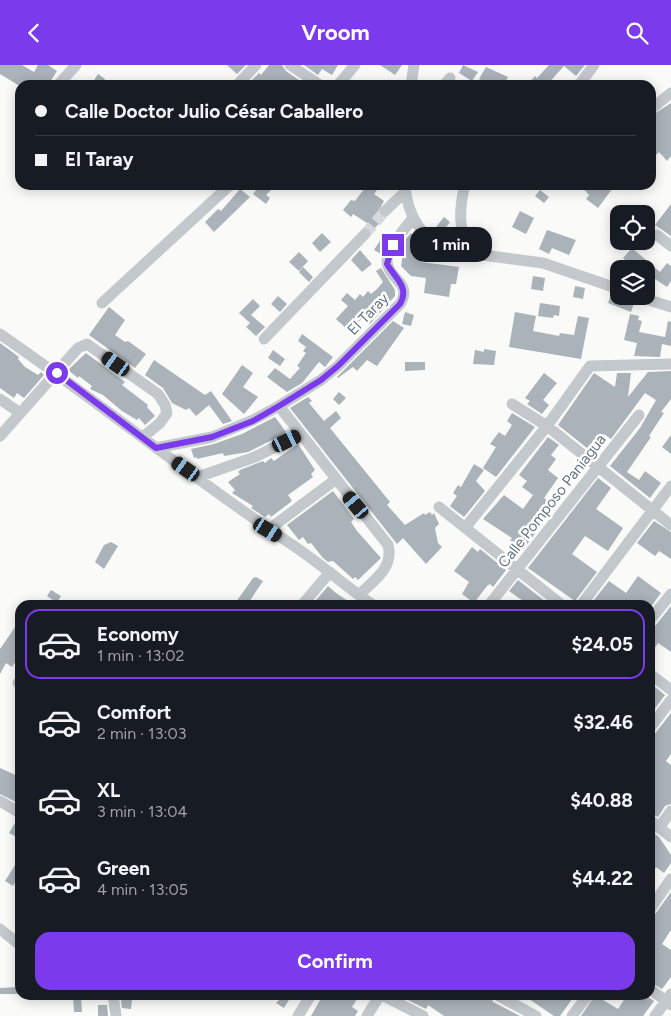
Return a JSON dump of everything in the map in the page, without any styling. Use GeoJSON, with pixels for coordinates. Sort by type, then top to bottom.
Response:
{"type":"FeatureCollection","features":[{"type":"Feature","properties":{"kind":"street"},"geometry":{"type":"LineString","coordinates":[[62,80],[76,65]]}},
{"type":"Feature","properties":{"kind":"street"},"geometry":{"type":"LineString","coordinates":[[242,80],[256,65]]}},
{"type":"Feature","properties":{"kind":"street"},"geometry":{"type":"LineString","coordinates":[[290,65],[312,80]]}},
{"type":"Feature","properties":{"kind":"street"},"geometry":{"type":"LineString","coordinates":[[342,80],[355,65]]}},
{"type":"Feature","properties":{"kind":"street"},"geometry":{"type":"LineString","coordinates":[[412,80],[414,65]]}},
{"type":"Feature","properties":{"kind":"street"},"geometry":{"type":"LineString","coordinates":[[583,80],[594,65]]}},
{"type":"Feature","properties":{"kind":"street"},"geometry":{"type":"LineString","coordinates":[[656,105],[671,93]]}},
{"type":"Feature","properties":{"kind":"street"},"geometry":{"type":"LineString","coordinates":[[102,303],[225,190]]}},
{"type":"Feature","properties":{"kind":"street"},"geometry":{"type":"LineString","coordinates":[[385,211],[403,190]]}},
{"type":"Feature","properties":{"kind":"street"},"geometry":{"type":"LineString","coordinates":[[406,190],[413,218],[420,230],[433,243],[452,251],[543,263],[610,286]]}},
{"type":"Feature","properties":{"kind":"street"},"geometry":{"type":"LineString","coordinates":[[465,190],[461,227],[465,244],[470,253]]}},
{"type":"Feature","properties":{"kind":"street","name":"El Taray"},"geometry":{"type":"LineString","coordinates":[[279,406],[332,371],[400,304],[405,296],[404,288],[389,268],[387,259],[393,245],[413,218]]}},
{"type":"Feature","properties":{"kind":"street"},"geometry":{"type":"LineString","coordinates":[[264,339],[365,234]]}},
{"type":"Feature","properties":{"kind":"street"},"geometry":{"type":"LineString","coordinates":[[657,235],[671,245]]}},
{"type":"Feature","properties":{"kind":"street"},"geometry":{"type":"LineString","coordinates":[[655,302],[671,307]]}},
{"type":"Feature","properties":{"kind":"street"},"geometry":{"type":"LineString","coordinates":[[0,334],[57,373],[156,448],[268,530],[330,572],[366,600]]}},
{"type":"Feature","properties":{"kind":"street"},"geometry":{"type":"LineString","coordinates":[[0,436],[78,348],[87,344],[158,395],[165,405],[167,413],[160,423],[143,437]]}},
{"type":"Feature","properties":{"kind":"street"},"geometry":{"type":"LineString","coordinates":[[465,528],[547,426],[590,366],[671,365]]}},
{"type":"Feature","properties":{"kind":"street"},"geometry":{"type":"LineString","coordinates":[[0,399],[20,413]]}},
{"type":"Feature","properties":{"kind":"street"},"geometry":{"type":"LineString","coordinates":[[512,404],[547,426],[651,511],[671,525]]}},
{"type":"Feature","properties":{"kind":"street"},"geometry":{"type":"LineString","coordinates":[[156,448],[212,437],[253,421],[279,406],[335,480],[388,545],[391,555],[387,566],[359,595]]}},
{"type":"Feature","properties":{"kind":"street","name":"Calle Pomposo Paniagua"},"geometry":{"type":"LineString","coordinates":[[493,600],[639,415]]}},
{"type":"Feature","properties":{"kind":"street"},"geometry":{"type":"LineString","coordinates":[[198,477],[255,457],[300,435]]}},
{"type":"Feature","properties":{"kind":"street"},"geometry":{"type":"LineString","coordinates":[[268,530],[335,480]]}},
{"type":"Feature","properties":{"kind":"street"},"geometry":{"type":"LineString","coordinates":[[584,600],[671,486]]}},
{"type":"Feature","properties":{"kind":"street"},"geometry":{"type":"LineString","coordinates":[[439,507],[556,600]]}},
{"type":"Feature","properties":{"kind":"street"},"geometry":{"type":"LineString","coordinates":[[306,600],[330,572]]}},
{"type":"Feature","properties":{"kind":"street"},"geometry":{"type":"LineString","coordinates":[[655,614],[671,594]]}},
{"type":"Feature","properties":{"kind":"street"},"geometry":{"type":"LineString","coordinates":[[655,677],[671,690]]}},
{"type":"Feature","properties":{"kind":"street"},"geometry":{"type":"LineString","coordinates":[[655,721],[671,699]]}},
{"type":"Feature","properties":{"kind":"street"},"geometry":{"type":"LineString","coordinates":[[0,801],[15,810]]}},
{"type":"Feature","properties":{"kind":"street"},"geometry":{"type":"LineString","coordinates":[[655,823],[671,811]]}},
{"type":"Feature","properties":{"kind":"street"},"geometry":{"type":"LineString","coordinates":[[655,825],[671,837]]}},
{"type":"Feature","properties":{"kind":"street"},"geometry":{"type":"LineString","coordinates":[[655,893],[671,879]]}},
{"type":"Feature","properties":{"kind":"street"},"geometry":{"type":"LineString","coordinates":[[0,929],[15,941]]}},
{"type":"Feature","properties":{"kind":"street"},"geometry":{"type":"LineString","coordinates":[[655,992],[669,1000],[655,1016]]}},
{"type":"Feature","properties":{"kind":"street"},"geometry":{"type":"LineString","coordinates":[[114,1000],[116,1016]]}},
{"type":"Feature","properties":{"kind":"street"},"geometry":{"type":"LineString","coordinates":[[298,1016],[308,1000]]}},
{"type":"Feature","properties":{"kind":"street"},"geometry":{"type":"LineString","coordinates":[[367,1016],[378,1000]]}},
{"type":"Feature","properties":{"kind":"street"},"geometry":{"type":"LineString","coordinates":[[391,1000],[423,1016]]}},
{"type":"Feature","properties":{"kind":"street"},"geometry":{"type":"LineString","coordinates":[[514,1000],[536,1016]]}},
{"type":"Feature","properties":{"kind":"street"},"geometry":{"type":"LineString","coordinates":[[572,1016],[584,1000]]}},
{"type":"Feature","properties":{"kind":"building"},"geometry":{"type":"Polygon","coordinates":[[[0,65],[22,65],[34,72],[38,65],[48,65],[57,71],[51,80],[15,80],[15,83],[0,74],[0,65]]]}},
{"type":"Feature","properties":{"kind":"building"},"geometry":{"type":"Polygon","coordinates":[[[227,65],[246,65],[237,74],[227,65]]]}},
{"type":"Feature","properties":{"kind":"building"},"geometry":{"type":"Polygon","coordinates":[[[269,65],[282,65],[286,71],[299,80],[252,80],[259,73],[261,75],[269,65]]]}},
{"type":"Feature","properties":{"kind":"building"},"geometry":{"type":"Polygon","coordinates":[[[304,65],[338,65],[332,75],[322,69],[318,75],[304,65]]]}},
{"type":"Feature","properties":{"kind":"building"},"geometry":{"type":"Polygon","coordinates":[[[380,65],[402,65],[395,75],[380,65]]]}},
{"type":"Feature","properties":{"kind":"building"},"geometry":{"type":"Polygon","coordinates":[[[463,65],[478,72],[473,80],[459,73],[463,65]]]}},
{"type":"Feature","properties":{"kind":"building"},"geometry":{"type":"Polygon","coordinates":[[[549,65],[585,65],[576,76],[564,66],[551,80],[531,80],[535,76],[537,78],[549,65]]]}},
{"type":"Feature","properties":{"kind":"building"},"geometry":{"type":"Polygon","coordinates":[[[486,67],[508,77],[506,80],[479,79],[486,67]]]}},
{"type":"Feature","properties":{"kind":"building"},"geometry":{"type":"Polygon","coordinates":[[[98,74],[105,79],[104,80],[94,80],[98,74]]]}},
{"type":"Feature","properties":{"kind":"building"},"geometry":{"type":"Polygon","coordinates":[[[671,103],[671,156],[667,161],[659,152],[656,155],[656,113],[671,103]]]}},
{"type":"Feature","properties":{"kind":"building"},"geometry":{"type":"Polygon","coordinates":[[[239,190],[250,197],[214,232],[205,222],[218,209],[221,211],[239,190]]]}},
{"type":"Feature","properties":{"kind":"building"},"geometry":{"type":"Polygon","coordinates":[[[256,190],[271,190],[266,195],[270,198],[266,204],[253,194],[256,190]]]}},
{"type":"Feature","properties":{"kind":"building"},"geometry":{"type":"Polygon","coordinates":[[[363,190],[377,190],[374,194],[384,201],[378,212],[384,218],[375,228],[353,214],[351,217],[343,210],[351,200],[355,201],[363,190]]]}},
{"type":"Feature","properties":{"kind":"building"},"geometry":{"type":"Polygon","coordinates":[[[540,190],[549,197],[544,203],[535,196],[540,190]]]}},
{"type":"Feature","properties":{"kind":"building"},"geometry":{"type":"Polygon","coordinates":[[[584,190],[611,190],[598,208],[586,199],[589,195],[584,190]]]}},
{"type":"Feature","properties":{"kind":"building"},"geometry":{"type":"Polygon","coordinates":[[[671,204],[671,236],[655,225],[671,204]]]}},
{"type":"Feature","properties":{"kind":"building"},"geometry":{"type":"Polygon","coordinates":[[[520,211],[534,218],[526,234],[512,227],[520,211]]]}},
{"type":"Feature","properties":{"kind":"building"},"geometry":{"type":"Polygon","coordinates":[[[444,217],[450,222],[442,233],[436,227],[444,217]]]}},
{"type":"Feature","properties":{"kind":"building"},"geometry":{"type":"Polygon","coordinates":[[[547,230],[576,240],[569,255],[552,248],[549,254],[539,249],[547,230]]]}},
{"type":"Feature","properties":{"kind":"building"},"geometry":{"type":"Polygon","coordinates":[[[322,233],[331,242],[320,252],[312,243],[322,233]]]}},
{"type":"Feature","properties":{"kind":"building"},"geometry":{"type":"Polygon","coordinates":[[[411,233],[419,241],[418,247],[423,248],[421,262],[459,267],[456,284],[451,284],[449,297],[424,293],[426,278],[411,276],[401,266],[405,240],[411,233]]]}},
{"type":"Feature","properties":{"kind":"building"},"geometry":{"type":"Polygon","coordinates":[[[381,239],[386,242],[381,254],[374,250],[381,239]]]}},
{"type":"Feature","properties":{"kind":"building"},"geometry":{"type":"Polygon","coordinates":[[[360,250],[372,264],[362,272],[351,260],[360,250]]]}},
{"type":"Feature","properties":{"kind":"building"},"geometry":{"type":"Polygon","coordinates":[[[630,250],[634,250],[646,260],[625,260],[623,258],[630,250]]]}},
{"type":"Feature","properties":{"kind":"building"},"geometry":{"type":"Polygon","coordinates":[[[299,252],[308,261],[299,271],[289,262],[299,252]]]}},
{"type":"Feature","properties":{"kind":"building"},"geometry":{"type":"Polygon","coordinates":[[[667,263],[671,266],[671,281],[667,287],[655,279],[655,268],[660,272],[667,263]]]}},
{"type":"Feature","properties":{"kind":"building"},"geometry":{"type":"Polygon","coordinates":[[[303,267],[313,277],[309,282],[299,272],[303,267]]]}},
{"type":"Feature","properties":{"kind":"building"},"geometry":{"type":"Polygon","coordinates":[[[381,268],[395,290],[395,296],[370,324],[362,318],[350,332],[336,319],[348,306],[341,300],[347,293],[355,300],[360,294],[363,297],[368,291],[371,294],[383,282],[376,271],[381,268]]]}},
{"type":"Feature","properties":{"kind":"building"},"geometry":{"type":"Polygon","coordinates":[[[533,276],[545,278],[543,291],[531,289],[533,276]]]}},
{"type":"Feature","properties":{"kind":"building"},"geometry":{"type":"Polygon","coordinates":[[[575,286],[585,288],[583,299],[573,297],[575,286]]]}},
{"type":"Feature","properties":{"kind":"building"},"geometry":{"type":"Polygon","coordinates":[[[278,296],[287,304],[280,312],[271,304],[278,296]]]}},
{"type":"Feature","properties":{"kind":"building"},"geometry":{"type":"Polygon","coordinates":[[[253,299],[260,306],[251,315],[265,327],[256,336],[246,327],[250,323],[239,313],[253,299]]]}},
{"type":"Feature","properties":{"kind":"building"},"geometry":{"type":"Polygon","coordinates":[[[540,303],[560,306],[559,316],[554,315],[553,318],[538,316],[540,303]]]}},
{"type":"Feature","properties":{"kind":"building"},"geometry":{"type":"Polygon","coordinates":[[[613,305],[633,305],[631,312],[613,305]]]}},
{"type":"Feature","properties":{"kind":"building"},"geometry":{"type":"Polygon","coordinates":[[[109,307],[125,320],[115,335],[125,342],[128,341],[146,354],[135,368],[89,335],[109,307]]]}},
{"type":"Feature","properties":{"kind":"building"},"geometry":{"type":"Polygon","coordinates":[[[405,312],[414,315],[411,326],[402,324],[405,312]]]}},
{"type":"Feature","properties":{"kind":"building"},"geometry":{"type":"Polygon","coordinates":[[[515,312],[536,316],[533,331],[559,336],[560,333],[574,335],[578,316],[589,318],[581,359],[509,347],[515,312]]]}},
{"type":"Feature","properties":{"kind":"building"},"geometry":{"type":"Polygon","coordinates":[[[630,314],[639,316],[638,320],[642,321],[639,332],[665,337],[668,321],[671,322],[671,346],[662,344],[660,357],[634,356],[637,343],[624,340],[630,314]]]}},
{"type":"Feature","properties":{"kind":"building"},"geometry":{"type":"Polygon","coordinates":[[[393,321],[404,328],[377,366],[367,360],[357,371],[353,367],[338,378],[337,377],[393,321]]]}},
{"type":"Feature","properties":{"kind":"building"},"geometry":{"type":"Polygon","coordinates":[[[302,334],[333,357],[325,367],[319,362],[302,383],[287,392],[267,377],[275,368],[290,379],[300,368],[297,366],[306,353],[303,351],[306,347],[298,341],[302,334]]]}},
{"type":"Feature","properties":{"kind":"building"},"geometry":{"type":"Polygon","coordinates":[[[0,343],[19,357],[18,359],[25,367],[38,375],[41,372],[44,375],[24,398],[17,393],[14,398],[0,388],[0,343]]]}},
{"type":"Feature","properties":{"kind":"building"},"geometry":{"type":"Polygon","coordinates":[[[484,349],[496,351],[494,365],[473,364],[475,350],[484,352],[484,349]]]}},
{"type":"Feature","properties":{"kind":"building"},"geometry":{"type":"Polygon","coordinates":[[[273,350],[285,359],[280,366],[268,358],[273,350]]]}},
{"type":"Feature","properties":{"kind":"building"},"geometry":{"type":"Polygon","coordinates":[[[86,353],[125,382],[122,385],[148,405],[147,407],[155,416],[145,425],[139,418],[137,420],[122,411],[103,395],[90,389],[92,386],[68,370],[86,353]]]}},
{"type":"Feature","properties":{"kind":"building"},"geometry":{"type":"Polygon","coordinates":[[[154,360],[205,395],[211,391],[232,421],[223,424],[209,405],[196,416],[189,408],[186,410],[172,403],[163,388],[145,375],[154,360]]]}},
{"type":"Feature","properties":{"kind":"building"},"geometry":{"type":"Polygon","coordinates":[[[405,362],[425,362],[425,370],[405,371],[405,362]]]}},
{"type":"Feature","properties":{"kind":"building"},"geometry":{"type":"Polygon","coordinates":[[[242,365],[253,373],[243,387],[258,397],[244,414],[222,394],[242,365]]]}},
{"type":"Feature","properties":{"kind":"building"},"geometry":{"type":"Polygon","coordinates":[[[671,371],[671,399],[661,412],[664,413],[649,436],[651,437],[627,472],[639,480],[645,471],[661,483],[650,498],[610,466],[640,428],[656,400],[645,393],[611,439],[604,434],[592,452],[558,425],[594,373],[615,387],[617,373],[631,373],[628,397],[648,372],[671,371]]]}},
{"type":"Feature","properties":{"kind":"building"},"geometry":{"type":"Polygon","coordinates":[[[544,373],[557,383],[543,400],[549,405],[542,414],[527,404],[530,401],[525,398],[544,373]]]}},
{"type":"Feature","properties":{"kind":"building"},"geometry":{"type":"Polygon","coordinates":[[[339,392],[346,398],[339,405],[333,399],[339,392]]]}},
{"type":"Feature","properties":{"kind":"building"},"geometry":{"type":"Polygon","coordinates":[[[308,397],[312,401],[309,403],[324,421],[336,411],[341,418],[330,428],[390,502],[387,505],[405,525],[424,513],[425,515],[430,512],[432,515],[434,513],[439,524],[435,528],[438,543],[442,547],[426,564],[403,538],[397,544],[290,408],[308,397]]]}},
{"type":"Feature","properties":{"kind":"building"},"geometry":{"type":"Polygon","coordinates":[[[512,413],[535,427],[496,477],[483,468],[496,447],[490,444],[499,432],[505,436],[512,425],[507,421],[512,413]]]}},
{"type":"Feature","properties":{"kind":"building"},"geometry":{"type":"Polygon","coordinates":[[[275,417],[286,432],[280,436],[248,452],[224,456],[223,453],[194,458],[191,449],[214,444],[242,434],[275,417]]]}},
{"type":"Feature","properties":{"kind":"building"},"geometry":{"type":"Polygon","coordinates":[[[671,435],[671,454],[662,447],[671,435]]]}},
{"type":"Feature","properties":{"kind":"building"},"geometry":{"type":"Polygon","coordinates":[[[548,437],[559,445],[551,455],[556,459],[548,470],[558,478],[544,498],[555,506],[523,550],[510,541],[512,538],[483,519],[504,495],[523,509],[533,495],[522,487],[527,481],[519,475],[548,437]]]}},
{"type":"Feature","properties":{"kind":"building"},"geometry":{"type":"Polygon","coordinates":[[[298,444],[315,470],[311,474],[313,477],[288,495],[292,501],[271,517],[269,514],[265,517],[251,508],[253,506],[232,493],[235,490],[228,482],[240,474],[238,472],[240,470],[263,461],[265,463],[271,458],[274,461],[298,444]]]}},
{"type":"Feature","properties":{"kind":"building"},"geometry":{"type":"Polygon","coordinates":[[[474,464],[484,470],[476,481],[485,491],[464,517],[450,506],[457,496],[453,493],[458,485],[461,487],[474,464]]]}},
{"type":"Feature","properties":{"kind":"building"},"geometry":{"type":"Polygon","coordinates":[[[598,478],[611,488],[596,509],[623,528],[608,551],[585,536],[572,554],[597,572],[576,600],[528,568],[598,478]]]}},
{"type":"Feature","properties":{"kind":"building"},"geometry":{"type":"Polygon","coordinates":[[[333,491],[354,519],[351,522],[357,531],[381,558],[358,580],[355,577],[353,579],[333,561],[328,562],[303,537],[299,540],[287,525],[333,491]]]}},
{"type":"Feature","properties":{"kind":"building"},"geometry":{"type":"Polygon","coordinates":[[[654,521],[671,532],[671,559],[659,551],[655,556],[637,543],[654,521]]]}},
{"type":"Feature","properties":{"kind":"building"},"geometry":{"type":"Polygon","coordinates":[[[111,542],[118,546],[104,569],[95,562],[104,545],[111,542]]]}},
{"type":"Feature","properties":{"kind":"building"},"geometry":{"type":"Polygon","coordinates":[[[472,547],[478,552],[480,549],[506,570],[493,587],[490,584],[487,586],[476,600],[470,600],[462,594],[469,582],[454,571],[472,547]]]}},
{"type":"Feature","properties":{"kind":"building"},"geometry":{"type":"Polygon","coordinates":[[[638,576],[661,593],[655,601],[594,600],[609,581],[626,593],[638,576]]]}},
{"type":"Feature","properties":{"kind":"building"},"geometry":{"type":"Polygon","coordinates":[[[256,577],[263,581],[250,600],[237,600],[253,578],[256,577]]]}},
{"type":"Feature","properties":{"kind":"building"},"geometry":{"type":"Polygon","coordinates":[[[518,580],[544,600],[522,600],[509,591],[518,580]]]}},
{"type":"Feature","properties":{"kind":"building"},"geometry":{"type":"Polygon","coordinates":[[[328,586],[346,600],[316,600],[328,586]]]}},
{"type":"Feature","properties":{"kind":"building"},"geometry":{"type":"Polygon","coordinates":[[[51,590],[61,596],[59,600],[53,600],[47,596],[51,590]]]}},
{"type":"Feature","properties":{"kind":"building"},"geometry":{"type":"Polygon","coordinates":[[[671,606],[671,652],[658,643],[655,648],[656,625],[671,606]]]}},
{"type":"Feature","properties":{"kind":"building"},"geometry":{"type":"Polygon","coordinates":[[[15,627],[15,662],[12,667],[6,663],[0,674],[0,649],[15,627]]]}},
{"type":"Feature","properties":{"kind":"building"},"geometry":{"type":"Polygon","coordinates":[[[655,687],[665,695],[655,708],[655,687]]]}},
{"type":"Feature","properties":{"kind":"building"},"geometry":{"type":"Polygon","coordinates":[[[671,713],[671,754],[666,761],[671,765],[671,804],[665,806],[658,817],[655,816],[655,734],[671,713]]]}},
{"type":"Feature","properties":{"kind":"building"},"geometry":{"type":"Polygon","coordinates":[[[0,768],[15,775],[15,802],[0,794],[0,768]]]}},
{"type":"Feature","properties":{"kind":"building"},"geometry":{"type":"Polygon","coordinates":[[[14,824],[15,824],[15,836],[9,833],[14,824]]]}},
{"type":"Feature","properties":{"kind":"building"},"geometry":{"type":"Polygon","coordinates":[[[655,834],[671,855],[671,863],[664,873],[656,867],[655,869],[655,834]]]}},
{"type":"Feature","properties":{"kind":"building"},"geometry":{"type":"Polygon","coordinates":[[[15,865],[15,883],[13,886],[5,881],[15,865]]]}},
{"type":"Feature","properties":{"kind":"building"},"geometry":{"type":"Polygon","coordinates":[[[671,892],[671,930],[662,944],[671,950],[671,977],[662,989],[655,985],[656,913],[671,892]]]}},
{"type":"Feature","properties":{"kind":"building"},"geometry":{"type":"Polygon","coordinates":[[[15,987],[15,994],[0,994],[0,988],[15,987]]]}},
{"type":"Feature","properties":{"kind":"building"},"geometry":{"type":"Polygon","coordinates":[[[73,1000],[81,1000],[82,1012],[74,1012],[73,1000]]]}},
{"type":"Feature","properties":{"kind":"building"},"geometry":{"type":"Polygon","coordinates":[[[121,1000],[132,1000],[131,1009],[122,1008],[121,1000]]]}},
{"type":"Feature","properties":{"kind":"building"},"geometry":{"type":"Polygon","coordinates":[[[279,1000],[289,1000],[284,1008],[276,1003],[279,1000]]]}},
{"type":"Feature","properties":{"kind":"building"},"geometry":{"type":"Polygon","coordinates":[[[320,1000],[356,1000],[352,1007],[358,1011],[355,1016],[311,1016],[320,1000]]]}},
{"type":"Feature","properties":{"kind":"building"},"geometry":{"type":"Polygon","coordinates":[[[408,1000],[492,1000],[520,1016],[444,1016],[428,1005],[426,1009],[408,1000]]]}},
{"type":"Feature","properties":{"kind":"building"},"geometry":{"type":"Polygon","coordinates":[[[530,1000],[571,1000],[560,1016],[554,1016],[530,1000]]]}},
{"type":"Feature","properties":{"kind":"building"},"geometry":{"type":"Polygon","coordinates":[[[592,1000],[603,1000],[618,1009],[624,1000],[654,1001],[643,1016],[581,1016],[592,1000]]]}},
{"type":"Feature","properties":{"kind":"building"},"geometry":{"type":"Polygon","coordinates":[[[98,1005],[107,1005],[108,1016],[98,1016],[98,1005]]]}},
{"type":"Feature","properties":{"kind":"tunnel"},"geometry":{"type":"LineString","coordinates":[[365,234],[385,211]]}},
{"type":"Feature","properties":{"kind":"route"},"geometry":{"type":"LineString","coordinates":[[57,373],[156,448],[212,437],[253,421],[321,380],[338,366],[400,304],[405,296],[404,288],[387,264],[387,259],[393,245]]}}]}
